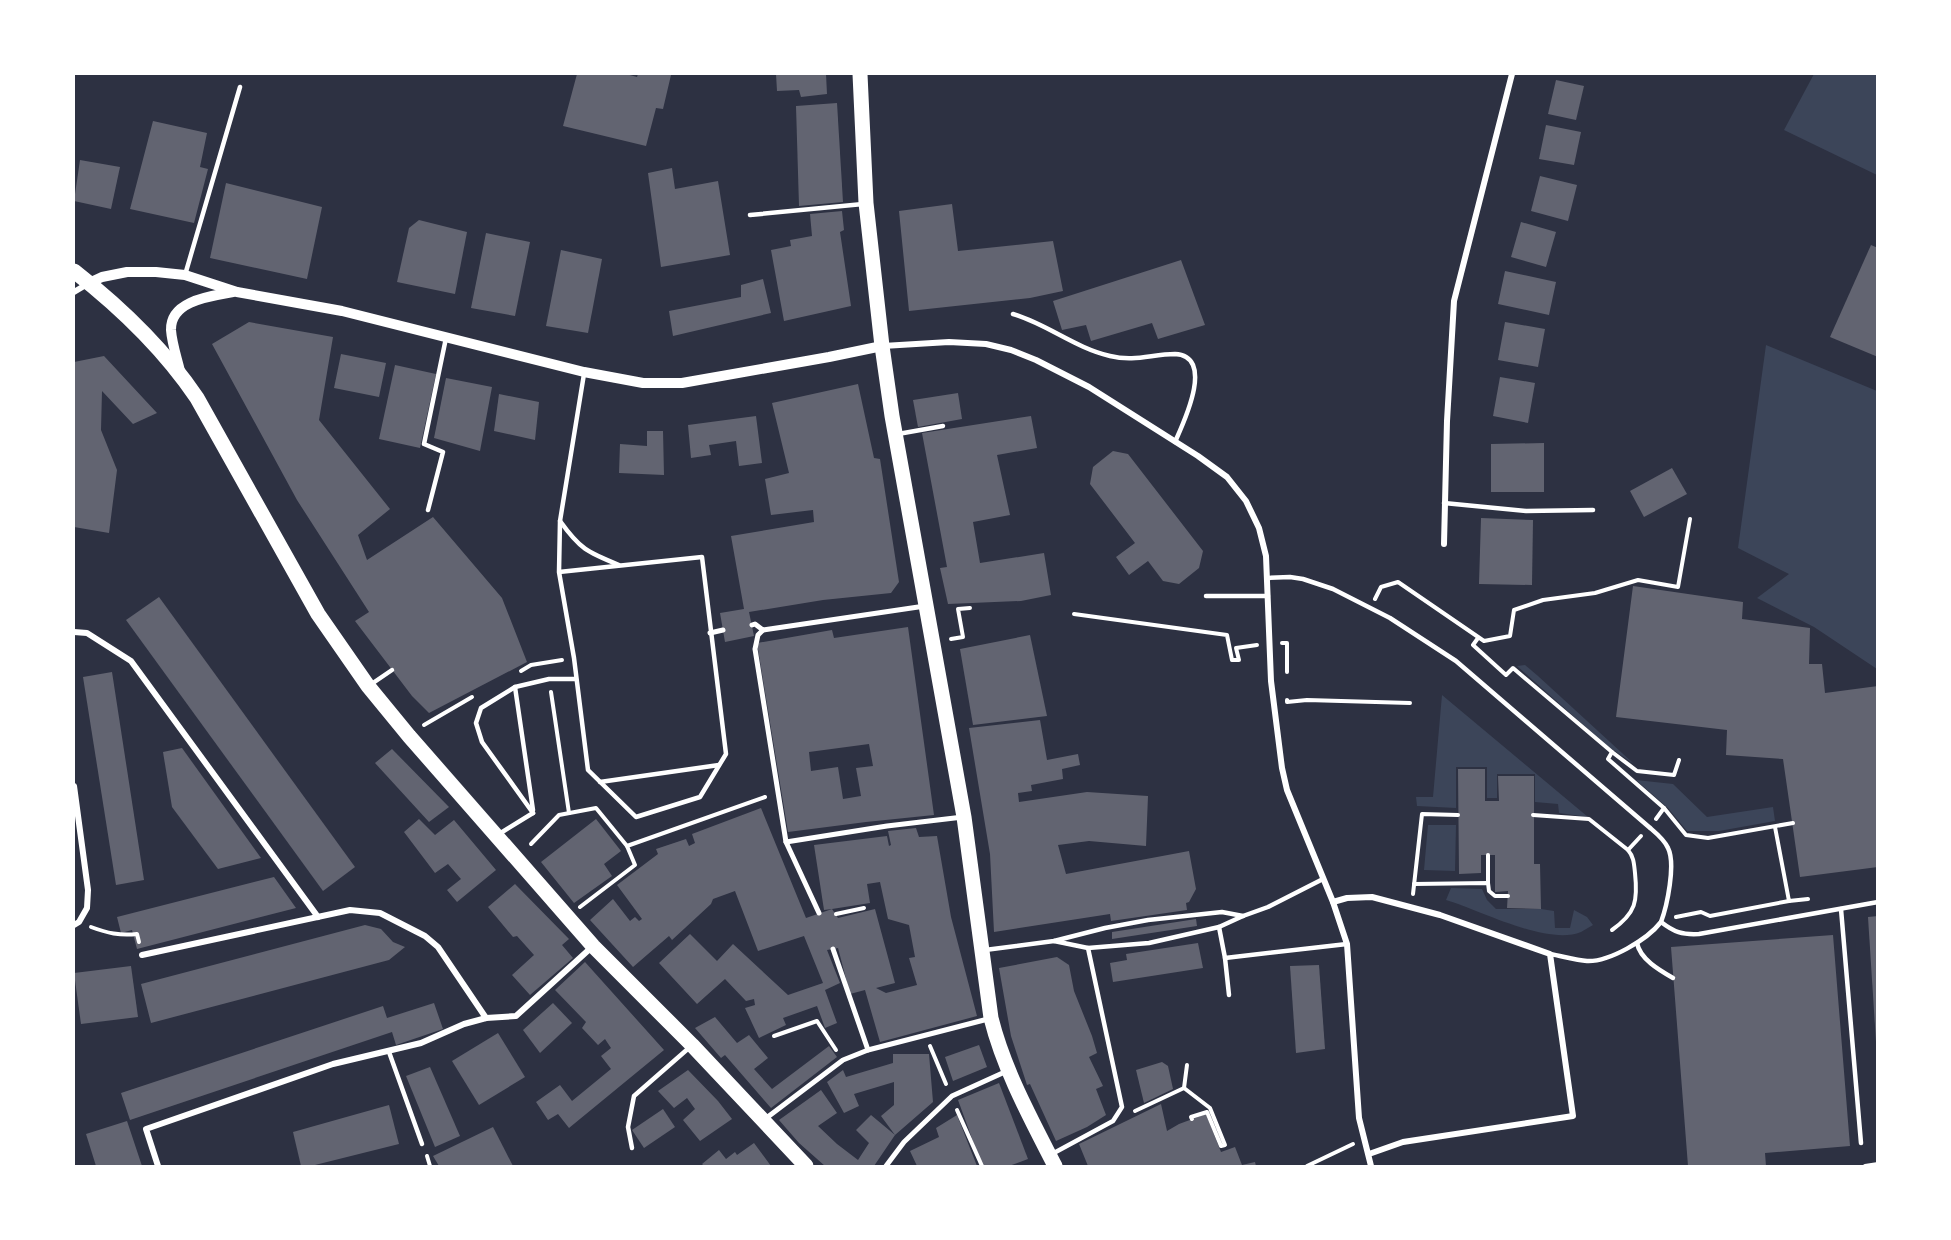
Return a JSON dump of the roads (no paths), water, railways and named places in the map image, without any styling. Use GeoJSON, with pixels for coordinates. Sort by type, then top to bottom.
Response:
{"type":"FeatureCollection","features":[{"type":"Feature","properties":{"kind":"main road"},"geometry":{"type":"LineString","coordinates":[[860,74],[866,203],[882,346],[964,817],[991,1018],[1008,1071],[1052,1161]]}},
{"type":"Feature","properties":{"kind":"main road"},"geometry":{"type":"LineString","coordinates":[[74,271],[141,330],[180,373],[197,398],[318,614],[368,686],[593,946],[692,1046],[806,1167]]}},
{"type":"Feature","properties":{"kind":"street"},"geometry":{"type":"LineString","coordinates":[[1443,544],[1454,301],[1512,74]]}},
{"type":"Feature","properties":{"kind":"street"},"geometry":{"type":"LineString","coordinates":[[74,292],[102,277],[127,272],[185,275],[237,292],[342,311],[584,372],[643,382],[682,383],[882,346],[968,343],[1011,350],[1089,387],[1227,477],[1246,501],[1262,540],[1267,578],[1271,681],[1282,768],[1293,808],[1347,944],[1359,1111],[1371,1167]]}},
{"type":"Feature","properties":{"kind":"street"},"geometry":{"type":"LineString","coordinates":[[180,373],[171,332],[172,321],[178,311],[203,298],[237,292]]}},
{"type":"Feature","properties":{"kind":"street"},"geometry":{"type":"LineString","coordinates":[[819,913],[786,842],[755,649],[758,635],[763,630],[927,606]]}},
{"type":"Feature","properties":{"kind":"street"},"geometry":{"type":"LineString","coordinates":[[752,625],[755,624],[763,630]]}},
{"type":"Feature","properties":{"kind":"street"},"geometry":{"type":"LineString","coordinates":[[710,633],[723,630]]}},
{"type":"Feature","properties":{"kind":"street"},"geometry":{"type":"LineString","coordinates":[[74,632],[87,633],[131,661],[318,917]]}},
{"type":"Feature","properties":{"kind":"street"},"geometry":{"type":"LineString","coordinates":[[74,786],[88,890],[87,908],[79,922],[74,925]]}},
{"type":"Feature","properties":{"kind":"street"},"geometry":{"type":"LineString","coordinates":[[786,842],[964,817]]}},
{"type":"Feature","properties":{"kind":"street"},"geometry":{"type":"LineString","coordinates":[[1332,902],[1360,896],[1412,908],[1440,915],[1550,954],[1573,1116],[1403,1142],[1369,1154]]}},
{"type":"Feature","properties":{"kind":"street"},"geometry":{"type":"LineString","coordinates":[[142,955],[350,910],[380,913],[425,936],[438,947],[486,1018]]}},
{"type":"Feature","properties":{"kind":"street"},"geometry":{"type":"LineString","coordinates":[[158,1167],[146,1129],[333,1064],[421,1043],[464,1024],[486,1018],[516,1016],[593,946]]}},
{"type":"Feature","properties":{"kind":"street"},"geometry":{"type":"LineString","coordinates":[[833,949],[868,1050]]}},
{"type":"Feature","properties":{"kind":"street"},"geometry":{"type":"LineString","coordinates":[[762,1122],[843,1060],[868,1050],[991,1018]]}},
{"type":"Feature","properties":{"kind":"street"},"geometry":{"type":"LineString","coordinates":[[886,1167],[904,1142],[951,1096],[1008,1071]]}},
{"type":"Feature","properties":{"kind":"lane"},"geometry":{"type":"LineString","coordinates":[[185,275],[240,87]]}},
{"type":"Feature","properties":{"kind":"lane"},"geometry":{"type":"LineString","coordinates":[[750,215],[866,203]]}},
{"type":"Feature","properties":{"kind":"lane"},"geometry":{"type":"LineString","coordinates":[[1013,314],[1027,318],[1066,339],[1110,356],[1135,359],[1177,354],[1188,360],[1194,372],[1195,390],[1175,442]]}},
{"type":"Feature","properties":{"kind":"lane"},"geometry":{"type":"LineString","coordinates":[[428,510],[443,452],[424,444],[446,337]]}},
{"type":"Feature","properties":{"kind":"lane"},"geometry":{"type":"LineString","coordinates":[[559,572],[702,557],[726,754],[700,797],[636,817],[588,770],[559,572],[560,521],[584,372]]}},
{"type":"Feature","properties":{"kind":"lane"},"geometry":{"type":"LineString","coordinates":[[896,434],[943,426]]}},
{"type":"Feature","properties":{"kind":"lane"},"geometry":{"type":"LineString","coordinates":[[1444,503],[1526,511],[1593,510]]}},
{"type":"Feature","properties":{"kind":"lane"},"geometry":{"type":"LineString","coordinates":[[560,521],[576,543],[594,555],[620,566]]}},
{"type":"Feature","properties":{"kind":"lane"},"geometry":{"type":"LineString","coordinates":[[1267,578],[1290,577],[1319,584],[1399,623],[1456,661],[1665,842],[1672,861],[1664,913],[1656,928],[1637,943],[1594,960],[1550,954]]}},
{"type":"Feature","properties":{"kind":"lane"},"geometry":{"type":"LineString","coordinates":[[1206,596],[1268,596]]}},
{"type":"Feature","properties":{"kind":"lane"},"geometry":{"type":"LineString","coordinates":[[368,686],[392,670]]}},
{"type":"Feature","properties":{"kind":"lane"},"geometry":{"type":"LineString","coordinates":[[533,813],[482,742],[476,723],[481,708],[515,687],[549,679],[576,679]]}},
{"type":"Feature","properties":{"kind":"lane"},"geometry":{"type":"LineString","coordinates":[[515,687],[533,813]]}},
{"type":"Feature","properties":{"kind":"lane"},"geometry":{"type":"LineString","coordinates":[[600,782],[719,765]]}},
{"type":"Feature","properties":{"kind":"lane"},"geometry":{"type":"LineString","coordinates":[[497,835],[533,813]]}},
{"type":"Feature","properties":{"kind":"lane"},"geometry":{"type":"LineString","coordinates":[[1054,941],[1088,948],[1149,943],[1219,927],[1268,907],[1323,879]]}},
{"type":"Feature","properties":{"kind":"lane"},"geometry":{"type":"LineString","coordinates":[[1661,922],[1671,931],[1683,935],[1699,934],[1878,902]]}},
{"type":"Feature","properties":{"kind":"lane"},"geometry":{"type":"LineString","coordinates":[[1841,909],[1861,1143]]}},
{"type":"Feature","properties":{"kind":"lane"},"geometry":{"type":"LineString","coordinates":[[983,950],[1054,941],[1105,928],[1148,921],[1222,912],[1242,916]]}},
{"type":"Feature","properties":{"kind":"lane"},"geometry":{"type":"LineString","coordinates":[[1219,927],[1229,995]]}},
{"type":"Feature","properties":{"kind":"lane"},"geometry":{"type":"LineString","coordinates":[[1637,943],[1643,956],[1660,971],[1673,978]]}},
{"type":"Feature","properties":{"kind":"lane"},"geometry":{"type":"LineString","coordinates":[[1225,958],[1347,944]]}},
{"type":"Feature","properties":{"kind":"lane"},"geometry":{"type":"LineString","coordinates":[[1052,1161],[1113,1121],[1122,1107],[1088,948]]}},
{"type":"Feature","properties":{"kind":"lane"},"geometry":{"type":"LineString","coordinates":[[632,1148],[628,1127],[634,1096],[692,1046]]}},
{"type":"Feature","properties":{"kind":"lane"},"geometry":{"type":"LineString","coordinates":[[389,1052],[423,1144]]}}]}
